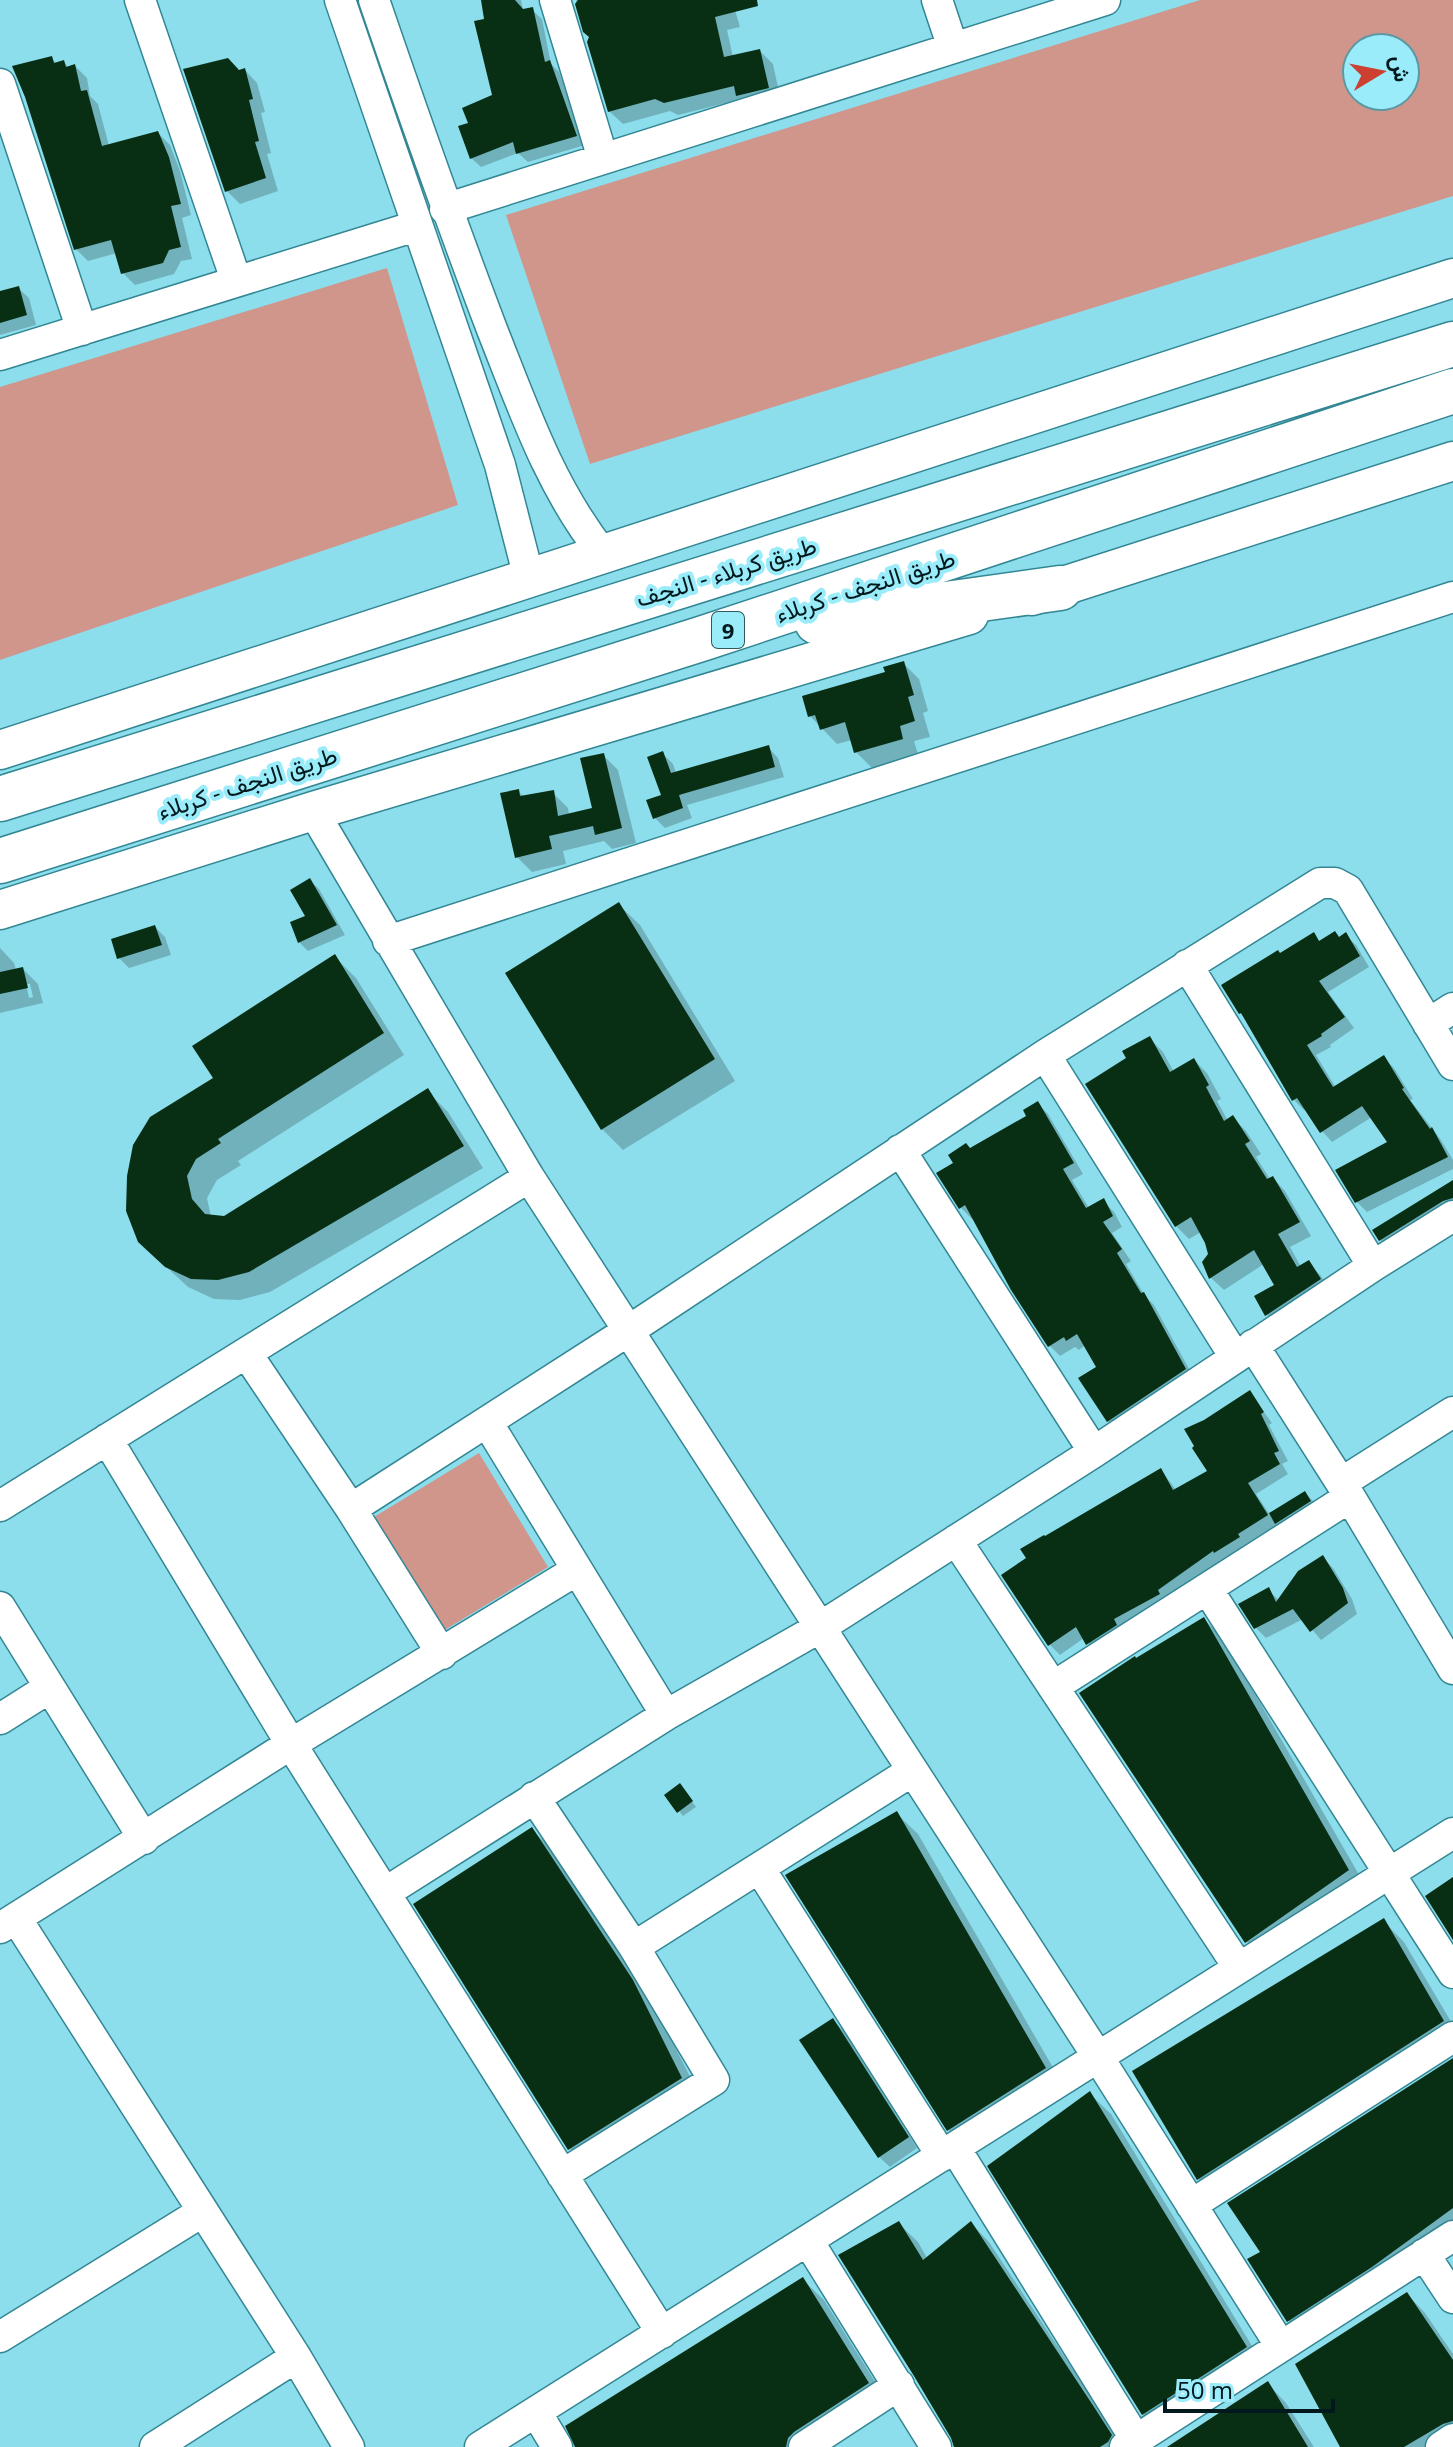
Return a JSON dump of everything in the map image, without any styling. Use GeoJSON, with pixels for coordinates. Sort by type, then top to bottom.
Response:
{"type":"FeatureCollection","features":[{"type":"Feature","properties":{"kind":"highway","name":"طريق کربلاء - النجف"},"geometry":{"type":"LineString","coordinates":[[0,799],[1453,344]]}},
{"type":"Feature","properties":{"kind":"highway","name":"طريق النجف - کربلاء"},"geometry":{"type":"LineString","coordinates":[[0,861],[704,638],[1453,391]]}},
{"type":"Feature","properties":{"kind":"highway"},"geometry":{"type":"LineString","coordinates":[[704,638],[1060,588]]}},
{"type":"Feature","properties":{"kind":"main road"},"geometry":{"type":"LineString","coordinates":[[0,750],[1453,278]]}},
{"type":"Feature","properties":{"kind":"main road"},"geometry":{"type":"LineString","coordinates":[[0,910],[313,811],[1060,588],[1453,461]]}},
{"type":"Feature","properties":{"kind":"street"},"geometry":{"type":"LineString","coordinates":[[140,0],[236,280]]}},
{"type":"Feature","properties":{"kind":"street"},"geometry":{"type":"LineString","coordinates":[[340,0],[500,465],[529,578]]}},
{"type":"Feature","properties":{"kind":"street"},"geometry":{"type":"LineString","coordinates":[[374,0],[445,209],[536,442],[568,507],[603,554]]}},
{"type":"Feature","properties":{"kind":"street"},"geometry":{"type":"LineString","coordinates":[[555,0],[603,159]]}},
{"type":"Feature","properties":{"kind":"street"},"geometry":{"type":"LineString","coordinates":[[937,0],[953,48]]}},
{"type":"Feature","properties":{"kind":"street"},"geometry":{"type":"LineString","coordinates":[[445,209],[1105,0]]}},
{"type":"Feature","properties":{"kind":"street"},"geometry":{"type":"LineString","coordinates":[[0,84],[82,330]]}},
{"type":"Feature","properties":{"kind":"street"},"geometry":{"type":"LineString","coordinates":[[0,355],[416,226]]}},
{"type":"Feature","properties":{"kind":"street"},"geometry":{"type":"LineString","coordinates":[[500,465],[510,471],[522,470],[532,464],[537,454],[536,442]]}},
{"type":"Feature","properties":{"kind":"street"},"geometry":{"type":"LineString","coordinates":[[388,941],[1453,597]]}},
{"type":"Feature","properties":{"kind":"street"},"geometry":{"type":"LineString","coordinates":[[313,811],[529,1177],[1098,2057],[1280,2345]]}},
{"type":"Feature","properties":{"kind":"street"},"geometry":{"type":"LineString","coordinates":[[351,1509],[628,1331],[1045,1055],[1320,883],[1335,883],[1348,890],[1441,1016],[1453,1065]]}},
{"type":"Feature","properties":{"kind":"street"},"geometry":{"type":"LineString","coordinates":[[1187,965],[1373,1266]]}},
{"type":"Feature","properties":{"kind":"street"},"geometry":{"type":"LineString","coordinates":[[1045,1055],[1244,1351],[1442,1624],[1453,1669]]}},
{"type":"Feature","properties":{"kind":"street"},"geometry":{"type":"LineString","coordinates":[[900,1150],[1094,1452]]}},
{"type":"Feature","properties":{"kind":"street"},"geometry":{"type":"LineString","coordinates":[[0,1506],[529,1177]]}},
{"type":"Feature","properties":{"kind":"street"},"geometry":{"type":"LineString","coordinates":[[386,1892],[666,1715],[819,1628],[1094,1452],[1373,1266],[1451,1222]]}},
{"type":"Feature","properties":{"kind":"street"},"geometry":{"type":"LineString","coordinates":[[247,1354],[351,1509],[442,1654]]}},
{"type":"Feature","properties":{"kind":"street"},"geometry":{"type":"LineString","coordinates":[[1053,1687],[1208,1590],[1453,1412]]}},
{"type":"Feature","properties":{"kind":"street"},"geometry":{"type":"LineString","coordinates":[[487,1422],[666,1715]]}},
{"type":"Feature","properties":{"kind":"street"},"geometry":{"type":"LineString","coordinates":[[107,1439],[291,1744],[662,2333]]}},
{"type":"Feature","properties":{"kind":"street"},"geometry":{"type":"LineString","coordinates":[[956,1540],[1239,1968]]}},
{"type":"Feature","properties":{"kind":"street"},"geometry":{"type":"LineString","coordinates":[[349,2447],[296,2357],[202,2212],[8,1923],[291,1744],[577,1570]]}},
{"type":"Feature","properties":{"kind":"street"},"geometry":{"type":"LineString","coordinates":[[1208,1590],[1453,1973]]}},
{"type":"Feature","properties":{"kind":"street"},"geometry":{"type":"LineString","coordinates":[[0,1607],[144,1839]]}},
{"type":"Feature","properties":{"kind":"street"},"geometry":{"type":"LineString","coordinates":[[0,1719],[49,1688]]}},
{"type":"Feature","properties":{"kind":"street"},"geometry":{"type":"LineString","coordinates":[[634,1947],[912,1771]]}},
{"type":"Feature","properties":{"kind":"street"},"geometry":{"type":"LineString","coordinates":[[534,1797],[634,1947],[714,2080],[562,2175]]}},
{"type":"Feature","properties":{"kind":"street"},"geometry":{"type":"LineString","coordinates":[[480,2447],[1453,1833]]}},
{"type":"Feature","properties":{"kind":"street"},"geometry":{"type":"LineString","coordinates":[[760,1869],[948,2152],[1130,2443],[1453,2236]]}},
{"type":"Feature","properties":{"kind":"street"},"geometry":{"type":"LineString","coordinates":[[1191,2205],[1453,2037]]}},
{"type":"Feature","properties":{"kind":"street"},"geometry":{"type":"LineString","coordinates":[[0,2337],[202,2212]]}},
{"type":"Feature","properties":{"kind":"street"},"geometry":{"type":"LineString","coordinates":[[808,2241],[936,2447]]}},
{"type":"Feature","properties":{"kind":"street"},"geometry":{"type":"LineString","coordinates":[[1424,2254],[1453,2298]]}},
{"type":"Feature","properties":{"kind":"street"},"geometry":{"type":"LineString","coordinates":[[155,2447],[296,2357]]}},
{"type":"Feature","properties":{"kind":"street"},"geometry":{"type":"LineString","coordinates":[[804,2447],[899,2385]]}},
{"type":"Feature","properties":{"kind":"street"},"geometry":{"type":"LineString","coordinates":[[536,2412],[557,2447]]}},
{"type":"Feature","properties":{"kind":"street"},"geometry":{"type":"LineString","coordinates":[[1441,2447],[1453,2439]]}},
{"type":"Feature","properties":{"kind":"shaded area"},"geometry":{"type":"Polygon","coordinates":[[[1200,0],[1453,0],[1453,196],[590,464],[506,215],[1200,0]]]}},
{"type":"Feature","properties":{"kind":"shaded area"},"geometry":{"type":"Polygon","coordinates":[[[387,268],[458,505],[0,660],[0,387],[387,268]]]}},
{"type":"Feature","properties":{"kind":"shaded area"},"geometry":{"type":"Polygon","coordinates":[[[479,1453],[548,1567],[443,1631],[374,1517],[479,1453]]]}},
{"type":"Feature","properties":{"kind":"building"},"geometry":{"type":"Polygon","coordinates":[[[481,0],[515,0],[523,9],[533,7],[545,62],[550,60],[577,136],[516,154],[513,142],[470,159],[458,126],[468,123],[462,108],[492,95],[474,21],[484,19],[481,0]]]}},
{"type":"Feature","properties":{"kind":"building"},"geometry":{"type":"Polygon","coordinates":[[[578,0],[757,0],[758,6],[715,17],[724,57],[760,49],[769,88],[736,96],[734,86],[664,103],[655,99],[608,112],[587,42],[589,37],[583,32],[575,4],[578,0]]]}},
{"type":"Feature","properties":{"kind":"building"},"geometry":{"type":"Polygon","coordinates":[[[52,56],[54,63],[64,60],[66,67],[75,64],[81,91],[87,90],[102,146],[158,131],[169,157],[181,204],[171,206],[181,247],[169,250],[163,263],[121,274],[111,240],[74,250],[25,97],[12,66],[52,56]]]}},
{"type":"Feature","properties":{"kind":"building"},"geometry":{"type":"Polygon","coordinates":[[[228,58],[239,70],[245,68],[259,141],[255,142],[266,178],[225,192],[183,69],[228,58]]]}},
{"type":"Feature","properties":{"kind":"building"},"geometry":{"type":"Polygon","coordinates":[[[19,286],[27,315],[0,323],[0,291],[19,286]]]}},
{"type":"Feature","properties":{"kind":"building"},"geometry":{"type":"Polygon","coordinates":[[[904,661],[914,695],[908,697],[915,721],[900,726],[903,739],[854,753],[845,722],[820,730],[815,715],[808,717],[802,696],[885,672],[883,667],[904,661]]]}},
{"type":"Feature","properties":{"kind":"building"},"geometry":{"type":"Polygon","coordinates":[[[769,745],[775,767],[679,795],[683,808],[653,819],[646,800],[661,795],[647,757],[663,751],[671,773],[769,745]]]}},
{"type":"Feature","properties":{"kind":"building"},"geometry":{"type":"Polygon","coordinates":[[[604,753],[622,828],[595,835],[593,826],[549,836],[552,849],[515,858],[500,793],[519,789],[520,796],[554,790],[558,816],[592,808],[580,758],[604,753]]]}},
{"type":"Feature","properties":{"kind":"building"},"geometry":{"type":"Polygon","coordinates":[[[310,878],[337,925],[298,943],[290,922],[305,916],[290,890],[310,878]]]}},
{"type":"Feature","properties":{"kind":"building"},"geometry":{"type":"Polygon","coordinates":[[[619,902],[715,1059],[601,1130],[505,973],[619,902]]]}},
{"type":"Feature","properties":{"kind":"building"},"geometry":{"type":"Polygon","coordinates":[[[155,925],[162,945],[117,959],[111,939],[155,925]]]}},
{"type":"Feature","properties":{"kind":"building"},"geometry":{"type":"Polygon","coordinates":[[[1335,931],[1339,937],[1346,932],[1360,956],[1319,981],[1345,1017],[1307,1045],[1333,1087],[1384,1055],[1402,1089],[1430,1129],[1432,1127],[1448,1157],[1355,1203],[1335,1170],[1387,1142],[1362,1106],[1320,1133],[1297,1098],[1292,1101],[1241,1013],[1221,985],[1314,932],[1319,941],[1335,931]]]}},
{"type":"Feature","properties":{"kind":"building"},"geometry":{"type":"Polygon","coordinates":[[[335,954],[384,1033],[218,1139],[221,1143],[196,1159],[187,1176],[192,1199],[205,1214],[224,1216],[428,1088],[464,1146],[249,1272],[218,1280],[191,1279],[165,1267],[138,1242],[126,1211],[127,1176],[133,1145],[150,1117],[213,1078],[192,1046],[335,954]]]}},
{"type":"Feature","properties":{"kind":"building"},"geometry":{"type":"Polygon","coordinates":[[[23,967],[28,988],[0,994],[0,972],[23,967]]]}},
{"type":"Feature","properties":{"kind":"building"},"geometry":{"type":"Polygon","coordinates":[[[1150,1036],[1170,1072],[1194,1058],[1224,1121],[1233,1115],[1250,1141],[1245,1144],[1267,1179],[1273,1176],[1300,1222],[1278,1234],[1297,1267],[1309,1260],[1321,1279],[1265,1316],[1254,1296],[1274,1285],[1254,1250],[1209,1279],[1202,1262],[1208,1254],[1205,1243],[1191,1217],[1175,1227],[1085,1084],[1126,1058],[1122,1051],[1150,1036]]]}},
{"type":"Feature","properties":{"kind":"building"},"geometry":{"type":"Polygon","coordinates":[[[1038,1101],[1074,1163],[1063,1169],[1086,1208],[1104,1198],[1113,1216],[1103,1222],[1122,1249],[1117,1253],[1141,1293],[1144,1292],[1186,1369],[1107,1422],[1078,1378],[1096,1367],[1077,1334],[1066,1341],[1064,1337],[1048,1347],[1011,1290],[965,1205],[959,1209],[936,1173],[953,1163],[948,1155],[966,1143],[970,1148],[1026,1116],[1023,1110],[1038,1101]]]}},
{"type":"Feature","properties":{"kind":"building"},"geometry":{"type":"Polygon","coordinates":[[[1453,1180],[1453,1198],[1443,1201],[1379,1241],[1372,1230],[1453,1180]]]}},
{"type":"Feature","properties":{"kind":"building"},"geometry":{"type":"Polygon","coordinates":[[[1250,1390],[1264,1412],[1261,1414],[1279,1451],[1274,1453],[1280,1464],[1248,1483],[1268,1515],[1238,1534],[1240,1537],[1213,1551],[1158,1590],[1160,1594],[1114,1619],[1117,1625],[1086,1645],[1076,1627],[1048,1646],[1001,1575],[1026,1558],[1020,1549],[1161,1468],[1173,1490],[1207,1471],[1184,1429],[1204,1420],[1250,1390]]]}},
{"type":"Feature","properties":{"kind":"building"},"geometry":{"type":"Polygon","coordinates":[[[1305,1491],[1311,1501],[1275,1524],[1269,1513],[1305,1491]]]}},
{"type":"Feature","properties":{"kind":"building"},"geometry":{"type":"Polygon","coordinates":[[[1323,1555],[1343,1588],[1348,1603],[1310,1632],[1293,1609],[1254,1629],[1238,1604],[1269,1587],[1276,1602],[1298,1571],[1323,1555]]]}},
{"type":"Feature","properties":{"kind":"building"},"geometry":{"type":"Polygon","coordinates":[[[1204,1617],[1349,1870],[1245,1943],[1079,1693],[1135,1656],[1204,1617]]]}},
{"type":"Feature","properties":{"kind":"building"},"geometry":{"type":"Polygon","coordinates":[[[680,1783],[693,1801],[677,1813],[664,1795],[680,1783]]]}},
{"type":"Feature","properties":{"kind":"building"},"geometry":{"type":"Polygon","coordinates":[[[897,1811],[1046,2068],[947,2131],[785,1875],[897,1811]]]}},
{"type":"Feature","properties":{"kind":"building"},"geometry":{"type":"Polygon","coordinates":[[[532,1827],[633,1980],[682,2078],[568,2150],[413,1904],[532,1827]]]}},
{"type":"Feature","properties":{"kind":"building"},"geometry":{"type":"Polygon","coordinates":[[[1453,1877],[1453,1940],[1425,1896],[1453,1877]]]}},
{"type":"Feature","properties":{"kind":"building"},"geometry":{"type":"Polygon","coordinates":[[[1384,1918],[1444,2021],[1197,2180],[1132,2071],[1384,1918]]]}},
{"type":"Feature","properties":{"kind":"building"},"geometry":{"type":"Polygon","coordinates":[[[833,2018],[909,2137],[878,2158],[799,2040],[833,2018]]]}},
{"type":"Feature","properties":{"kind":"building"},"geometry":{"type":"Polygon","coordinates":[[[1453,2058],[1453,2208],[1372,2267],[1287,2322],[1247,2259],[1260,2252],[1227,2203],[1453,2058]]]}},
{"type":"Feature","properties":{"kind":"building"},"geometry":{"type":"Polygon","coordinates":[[[1090,2091],[1247,2347],[1142,2415],[987,2166],[1090,2091]]]}},
{"type":"Feature","properties":{"kind":"building"},"geometry":{"type":"Polygon","coordinates":[[[899,2221],[923,2260],[971,2221],[1112,2435],[1108,2442],[1100,2447],[954,2447],[914,2376],[838,2255],[899,2221]]]}},
{"type":"Feature","properties":{"kind":"building"},"geometry":{"type":"Polygon","coordinates":[[[803,2277],[869,2383],[794,2432],[788,2438],[786,2447],[575,2447],[565,2426],[803,2277]]]}},
{"type":"Feature","properties":{"kind":"building"},"geometry":{"type":"Polygon","coordinates":[[[1407,2292],[1453,2360],[1453,2421],[1404,2447],[1340,2447],[1295,2364],[1407,2292]]]}},
{"type":"Feature","properties":{"kind":"building"},"geometry":{"type":"Polygon","coordinates":[[[1268,2381],[1308,2447],[1167,2447],[1193,2430],[1268,2381]]]}}]}
